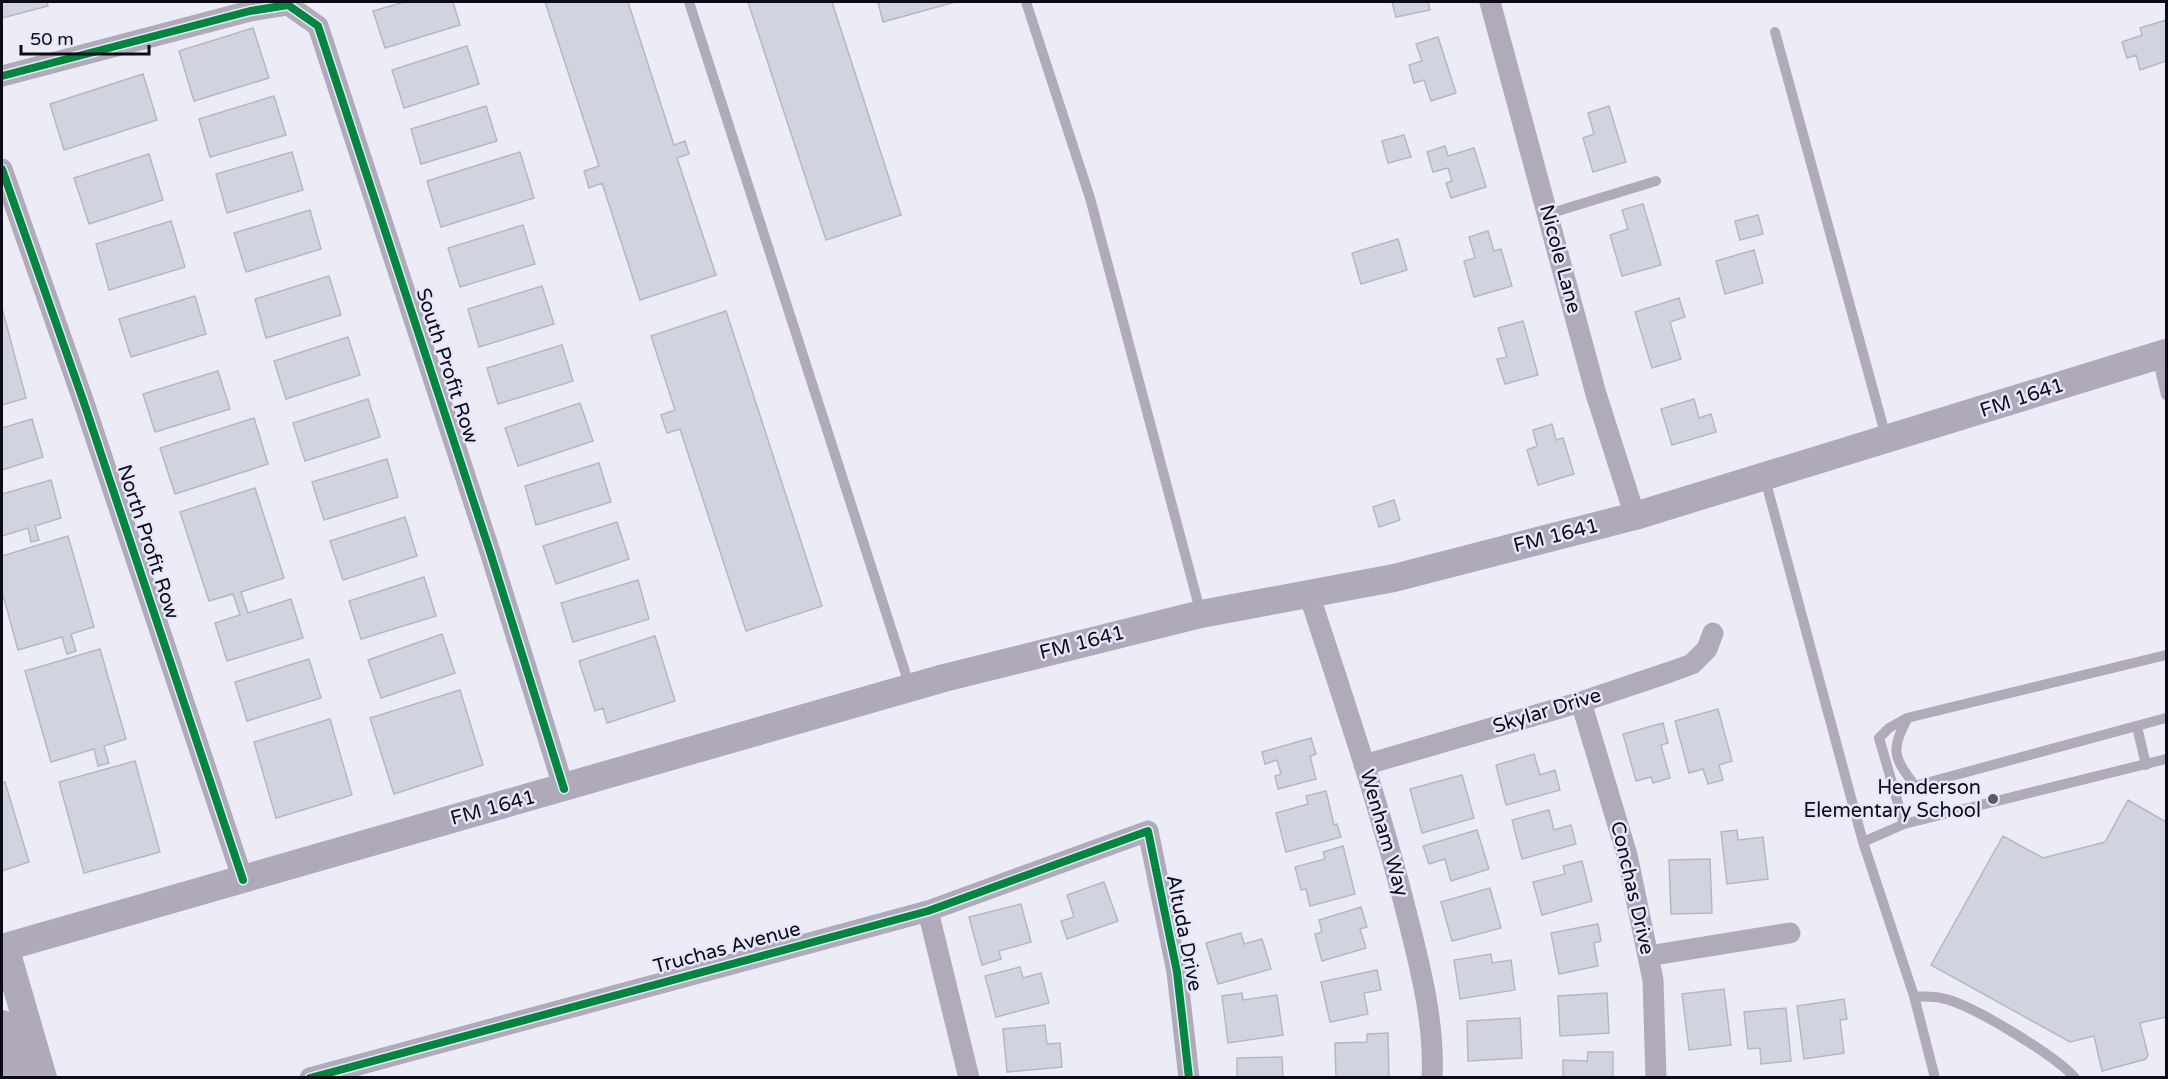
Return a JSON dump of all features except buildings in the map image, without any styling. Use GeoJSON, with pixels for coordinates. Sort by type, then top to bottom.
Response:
{"type":"FeatureCollection","features":[{"type":"Feature","properties":{"kind":"main road","name":"FM 1641"},"geometry":{"type":"LineString","coordinates":[[3,948],[564,789],[910,687],[1201,614],[1394,578],[1635,516],[2162,354]]}},
{"type":"Feature","properties":{"kind":"main road"},"geometry":{"type":"LineString","coordinates":[[3,948],[43,1077]]}},
{"type":"Feature","properties":{"kind":"main road"},"geometry":{"type":"LineString","coordinates":[[2,1024],[17,1077]]}},
{"type":"Feature","properties":{"kind":"street","name":"Nicole Lane"},"geometry":{"type":"LineString","coordinates":[[1490,2],[1596,394],[1635,516]]}},
{"type":"Feature","properties":{"kind":"street","name":"South Profit Row"},"geometry":{"type":"LineString","coordinates":[[2,76],[250,11],[288,5],[318,26],[492,555],[564,789]]}},
{"type":"Feature","properties":{"kind":"street","name":"North Profit Row"},"geometry":{"type":"LineString","coordinates":[[2,169],[83,400],[243,880]]}},
{"type":"Feature","properties":{"kind":"street","name":"Wenham Way"},"geometry":{"type":"LineString","coordinates":[[1309,594],[1386,830],[1418,959],[1433,1052],[1432,1077]]}},
{"type":"Feature","properties":{"kind":"street","name":"Skylar Drive"},"geometry":{"type":"LineString","coordinates":[[1364,765],[1581,702],[1692,664],[1707,649],[1713,633]]}},
{"type":"Feature","properties":{"kind":"street","name":"Conchas Drive"},"geometry":{"type":"LineString","coordinates":[[1581,702],[1627,855],[1653,980],[1656,1077]]}},
{"type":"Feature","properties":{"kind":"street","name":"Truchas Avenue"},"geometry":{"type":"LineString","coordinates":[[310,1077],[928,911],[1148,831]]}},
{"type":"Feature","properties":{"kind":"street","name":"Altuda Drive"},"geometry":{"type":"LineString","coordinates":[[1148,831],[1177,972],[1189,1077]]}},
{"type":"Feature","properties":{"kind":"street"},"geometry":{"type":"LineString","coordinates":[[928,911],[969,1077]]}},
{"type":"Feature","properties":{"kind":"street"},"geometry":{"type":"LineString","coordinates":[[1648,956],[1790,933]]}},
{"type":"Feature","properties":{"kind":"lane"},"geometry":{"type":"LineString","coordinates":[[689,2],[910,687]]}},
{"type":"Feature","properties":{"kind":"lane"},"geometry":{"type":"LineString","coordinates":[[1026,2],[1090,198],[1201,614]]}},
{"type":"Feature","properties":{"kind":"lane"},"geometry":{"type":"LineString","coordinates":[[1775,32],[1887,440]]}},
{"type":"Feature","properties":{"kind":"lane"},"geometry":{"type":"LineString","coordinates":[[1548,214],[1656,181]]}},
{"type":"Feature","properties":{"kind":"lane"},"geometry":{"type":"LineString","coordinates":[[2162,354],[2166,395]]}},
{"type":"Feature","properties":{"kind":"lane"},"geometry":{"type":"LineString","coordinates":[[1764,475],[1863,842],[1914,996],[1935,1077]]}},
{"type":"Feature","properties":{"kind":"lane"},"geometry":{"type":"LineString","coordinates":[[1904,825],[1879,738],[1889,728],[1907,718],[2166,655]]}},
{"type":"Feature","properties":{"kind":"lane"},"geometry":{"type":"LineString","coordinates":[[1907,718],[1895,743],[1899,764],[1915,786],[2166,718]]}},
{"type":"Feature","properties":{"kind":"lane"},"geometry":{"type":"LineString","coordinates":[[2137,727],[2146,765]]}},
{"type":"Feature","properties":{"kind":"lane"},"geometry":{"type":"LineString","coordinates":[[1863,842],[1904,825],[2166,759]]}},
{"type":"Feature","properties":{"kind":"lane"},"geometry":{"type":"LineString","coordinates":[[1914,996],[1941,998],[1960,1004],[2049,1054],[2075,1077]]}},
{"type":"Feature","properties":{"kind":"cycle path"},"geometry":{"type":"LineString","coordinates":[[2,76],[250,11],[288,5],[318,26],[491,555],[564,789]]}},
{"type":"Feature","properties":{"kind":"cycle path"},"geometry":{"type":"LineString","coordinates":[[2,169],[83,400],[243,880]]}},
{"type":"Feature","properties":{"kind":"cycle path"},"geometry":{"type":"LineString","coordinates":[[310,1078],[928,911],[1148,831],[1177,972],[1189,1078]]}},
{"type":"Feature","properties":{"kind":"place","name":"Henderson Elementary School"},"geometry":{"type":"Point","coordinates":[1993,799]}}]}
